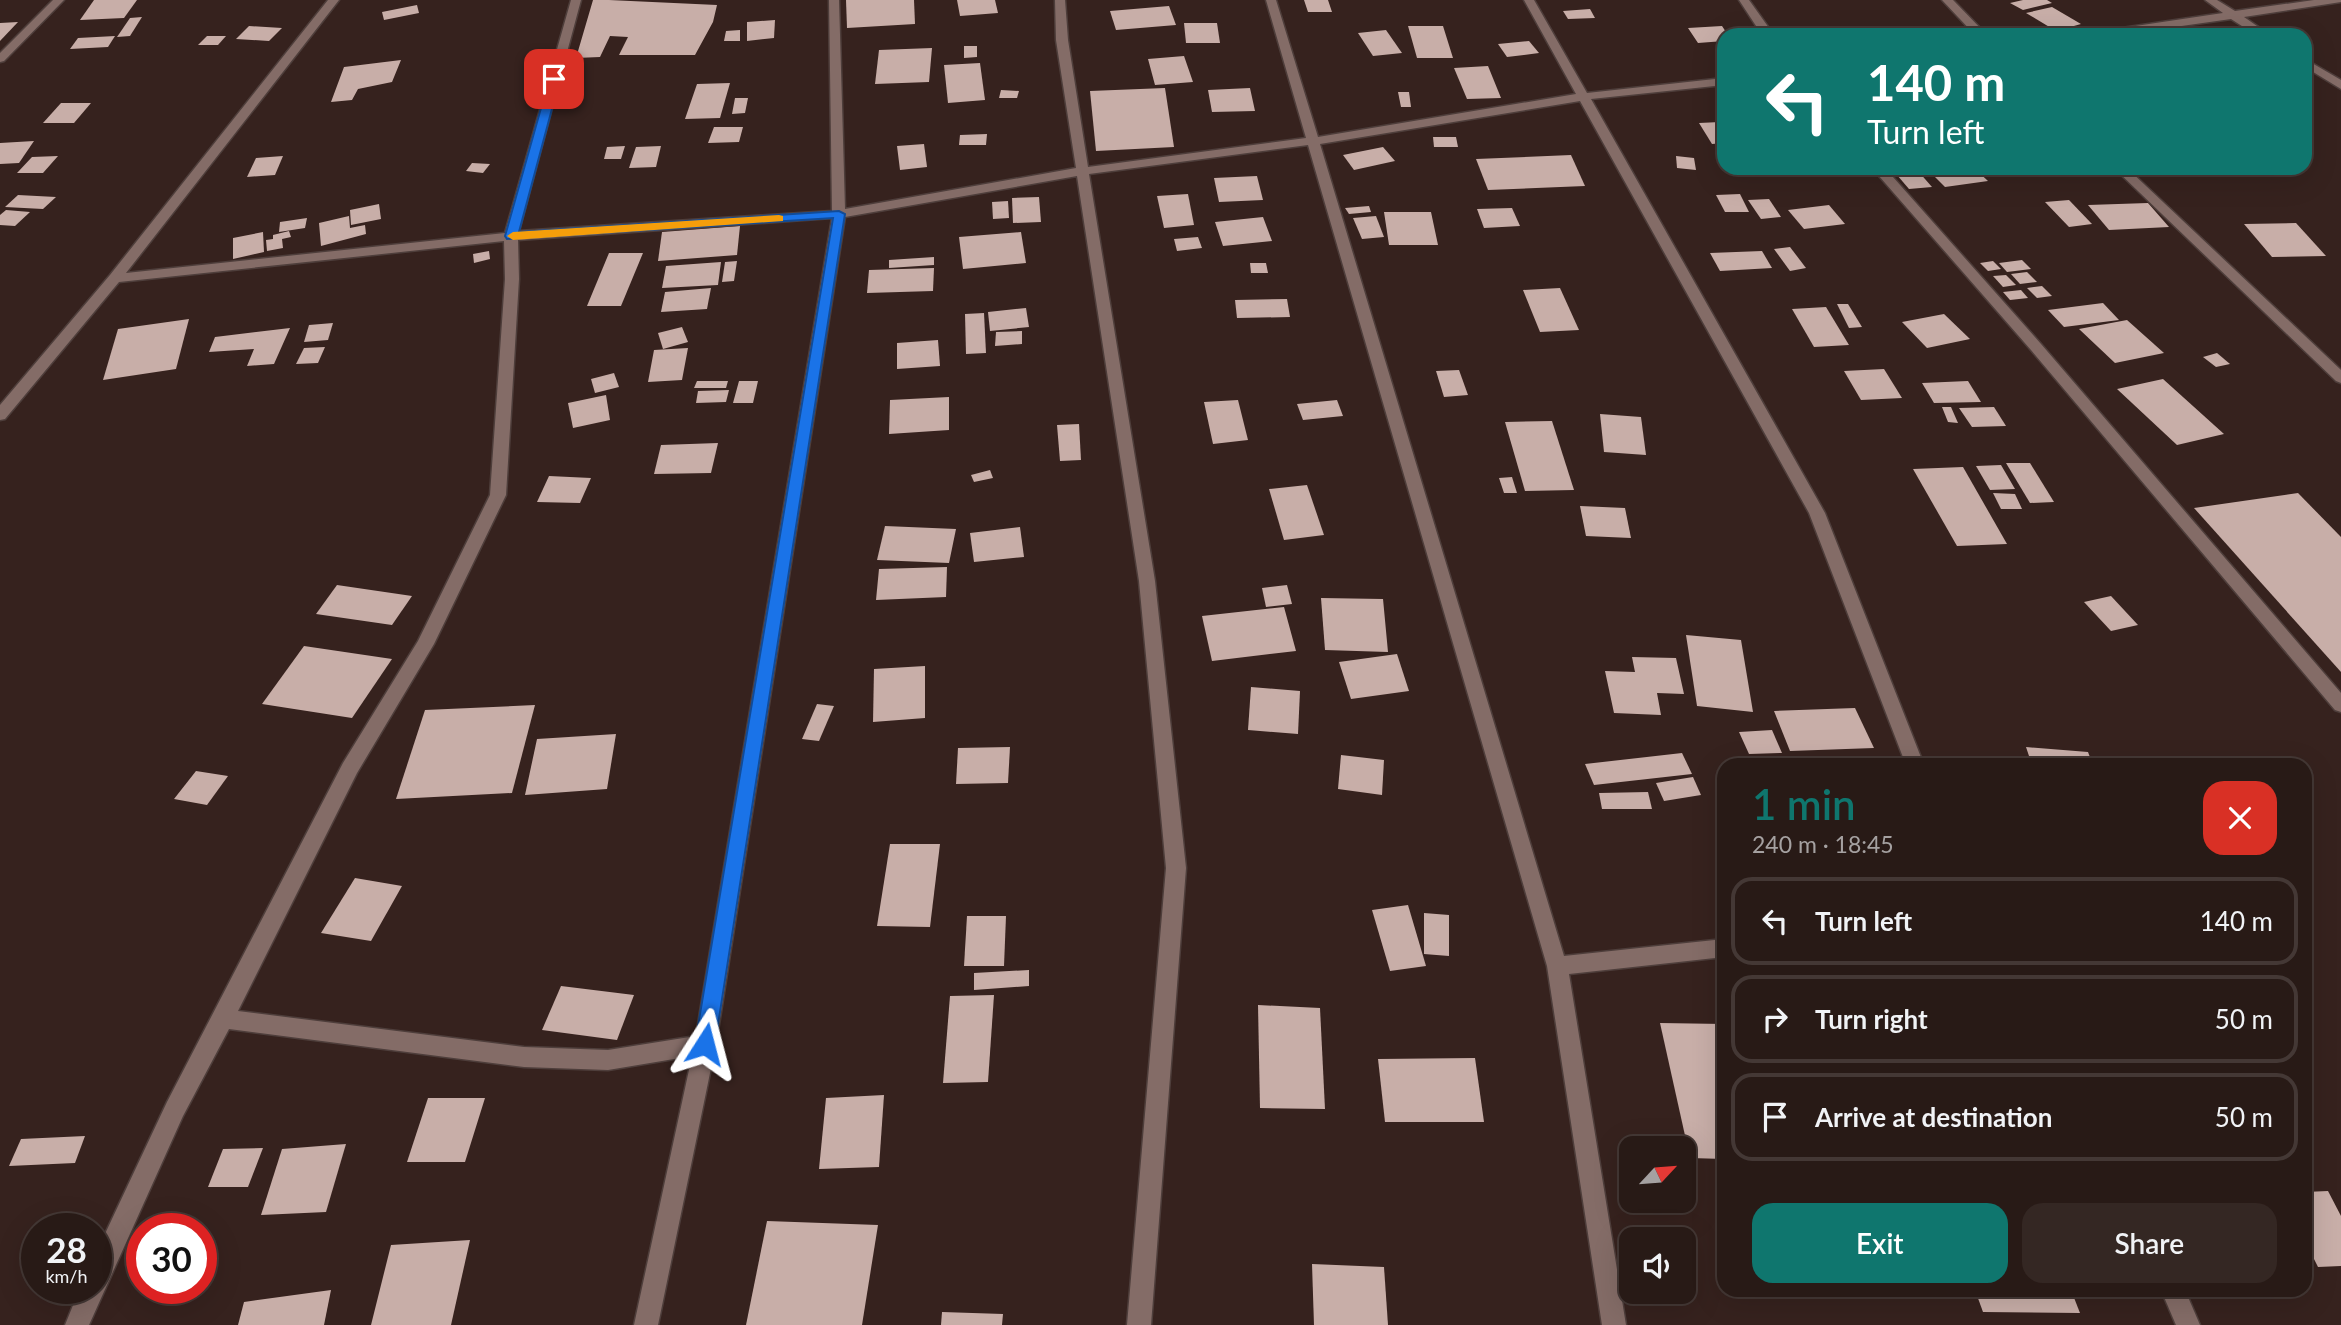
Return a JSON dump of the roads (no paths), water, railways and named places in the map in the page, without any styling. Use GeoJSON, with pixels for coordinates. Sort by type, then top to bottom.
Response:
{"type":"FeatureCollection","features":[{"type":"Feature","properties":{"kind":"street"},"geometry":{"type":"LineString","coordinates":[[0,59],[59,0]]}},
{"type":"Feature","properties":{"kind":"street"},"geometry":{"type":"LineString","coordinates":[[0,415],[115,278],[334,0]]}},
{"type":"Feature","properties":{"kind":"street"},"geometry":{"type":"LineString","coordinates":[[112,1247],[175,1109],[350,768],[425,643],[498,495],[512,279],[512,236],[576,0]]}},
{"type":"Feature","properties":{"kind":"street"},"geometry":{"type":"LineString","coordinates":[[646,1325],[705,1044],[839,214],[834,0]]}},
{"type":"Feature","properties":{"kind":"street"},"geometry":{"type":"LineString","coordinates":[[1060,0],[1062,40],[1147,581],[1176,868],[1139,1325]]}},
{"type":"Feature","properties":{"kind":"street"},"geometry":{"type":"LineString","coordinates":[[1271,0],[1557,966],[1614,1325]]}},
{"type":"Feature","properties":{"kind":"street"},"geometry":{"type":"LineString","coordinates":[[1529,0],[1816,513],[1912,758]]}},
{"type":"Feature","properties":{"kind":"street"},"geometry":{"type":"LineString","coordinates":[[1744,0],[1763,28]]}},
{"type":"Feature","properties":{"kind":"street"},"geometry":{"type":"LineString","coordinates":[[1947,0],[1974,28]]}},
{"type":"Feature","properties":{"kind":"street"},"geometry":{"type":"LineString","coordinates":[[2210,0],[2253,28]]}},
{"type":"Feature","properties":{"kind":"street"},"geometry":{"type":"LineString","coordinates":[[2141,28],[2337,0]]}},
{"type":"Feature","properties":{"kind":"street"},"geometry":{"type":"LineString","coordinates":[[2312,67],[2341,86]]}},
{"type":"Feature","properties":{"kind":"street"},"geometry":{"type":"LineString","coordinates":[[115,278],[512,236],[839,214],[1083,170],[1314,141],[1581,97],[1717,82]]}},
{"type":"Feature","properties":{"kind":"street"},"geometry":{"type":"LineString","coordinates":[[1884,175],[2045,357],[2341,705]]}},
{"type":"Feature","properties":{"kind":"street"},"geometry":{"type":"LineString","coordinates":[[2127,175],[2341,378]]}},
{"type":"Feature","properties":{"kind":"street"},"geometry":{"type":"LineString","coordinates":[[1557,966],[1717,949]]}},
{"type":"Feature","properties":{"kind":"street"},"geometry":{"type":"LineString","coordinates":[[223,1019],[524,1057],[608,1060],[705,1044]]}},
{"type":"Feature","properties":{"kind":"street"},"geometry":{"type":"LineString","coordinates":[[2176,1297],[2188,1325]]}},
{"type":"Feature","properties":{"kind":"street"},"geometry":{"type":"LineString","coordinates":[[77,1325],[86,1304]]}}]}
